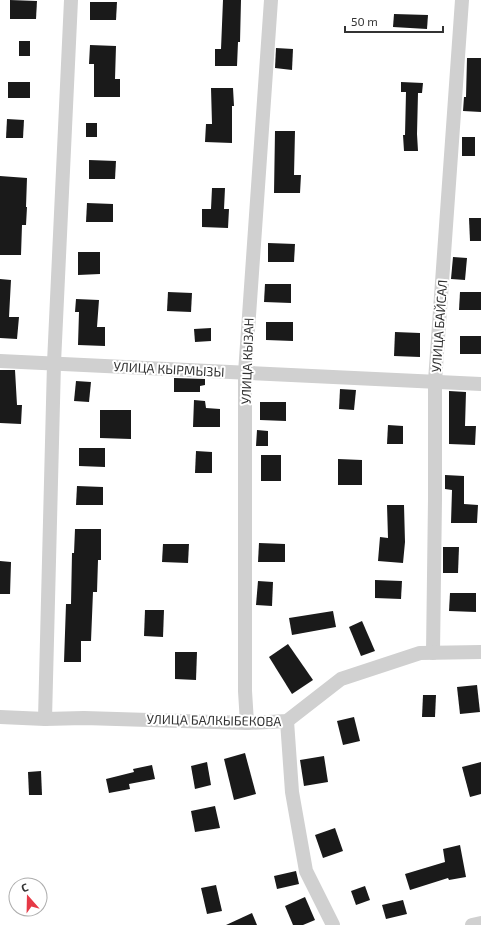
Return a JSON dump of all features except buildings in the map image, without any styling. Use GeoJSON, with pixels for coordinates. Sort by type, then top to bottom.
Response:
{"type":"FeatureCollection","features":[{"type":"Feature","properties":{"kind":"street"},"geometry":{"type":"LineString","coordinates":[[45,719],[54,363],[71,0]]}},
{"type":"Feature","properties":{"kind":"street","name":"УЛИЦА КЫЗАН"},"geometry":{"type":"LineString","coordinates":[[247,723],[245,691],[245,373],[271,0]]}},
{"type":"Feature","properties":{"kind":"street","name":"УЛИЦА БАЙСАЛ"},"geometry":{"type":"LineString","coordinates":[[433,653],[435,381],[462,0]]}},
{"type":"Feature","properties":{"kind":"street","name":"УЛИЦА КЫРМЫЗЫ"},"geometry":{"type":"LineString","coordinates":[[0,361],[481,384]]}},
{"type":"Feature","properties":{"kind":"street","name":"УЛИЦА БАЛКЫБЕКОВА"},"geometry":{"type":"LineString","coordinates":[[0,717],[247,723],[287,722],[341,679],[420,653],[481,652]]}},
{"type":"Feature","properties":{"kind":"street"},"geometry":{"type":"LineString","coordinates":[[287,722],[292,792],[306,872],[333,925]]}},
{"type":"Feature","properties":{"kind":"street"},"geometry":{"type":"LineString","coordinates":[[472,925],[481,923]]}}]}
